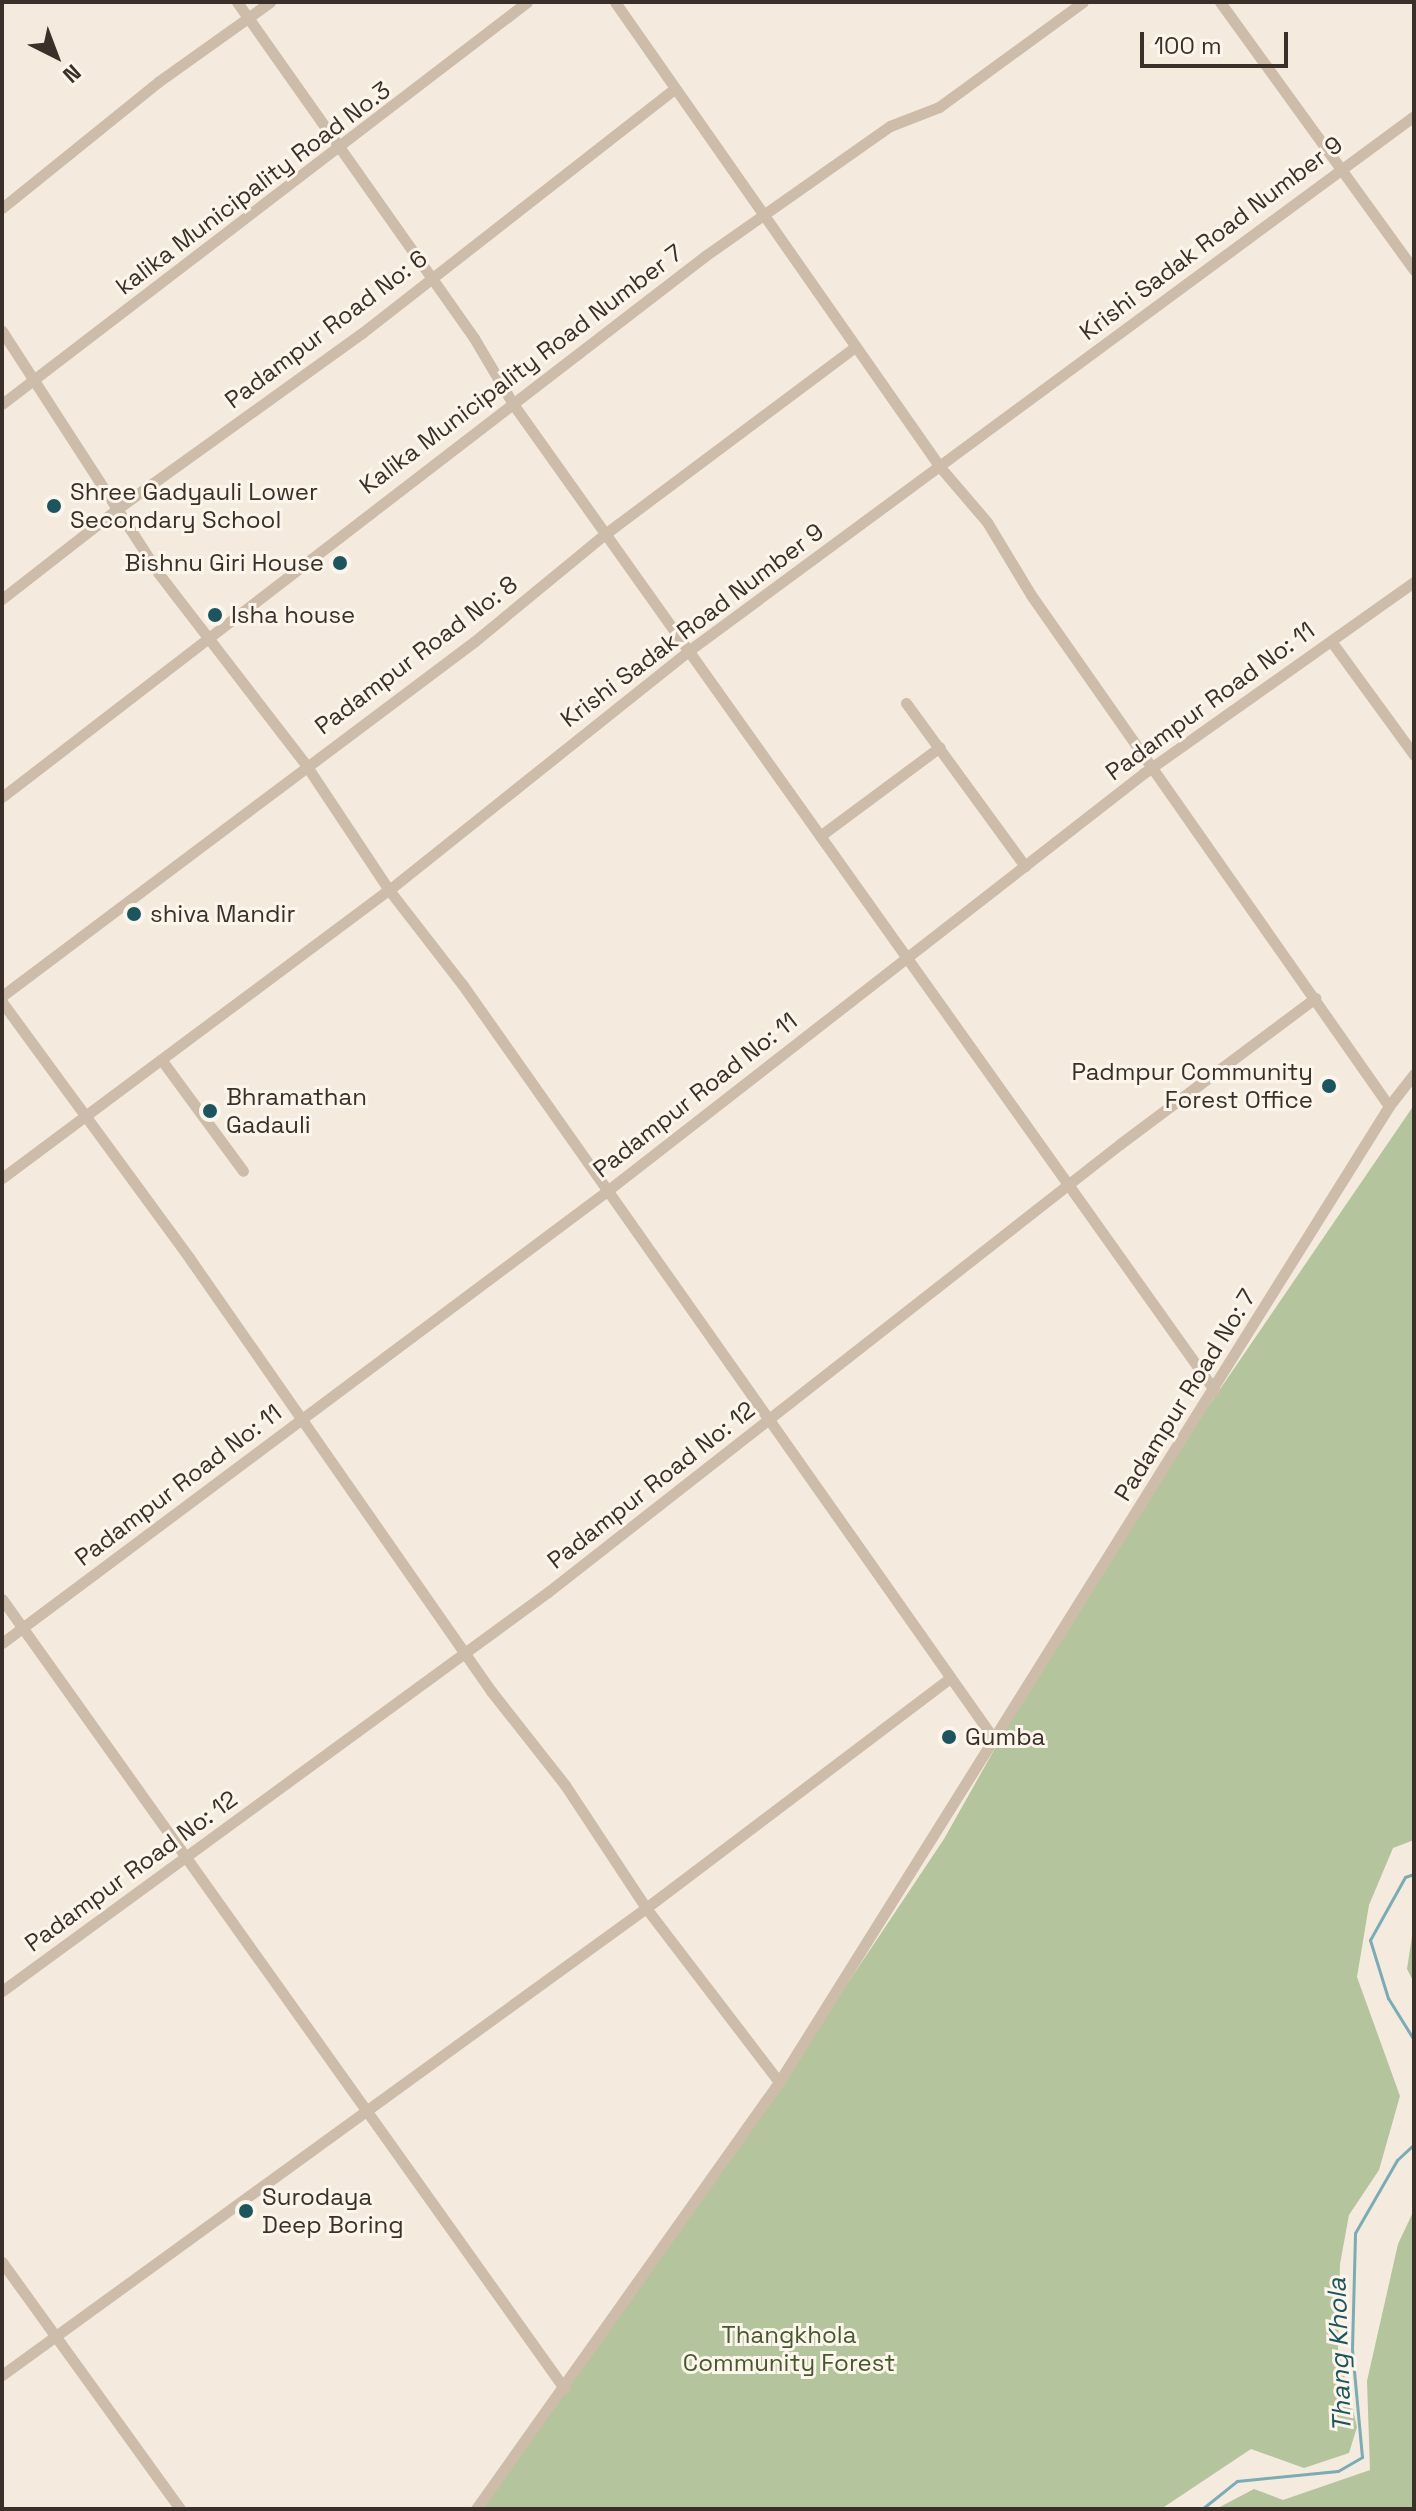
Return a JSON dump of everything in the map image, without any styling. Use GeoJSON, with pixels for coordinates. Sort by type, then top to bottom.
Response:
{"type":"FeatureCollection","features":[{"type":"Feature","properties":{"kind":"street"},"geometry":{"type":"LineString","coordinates":[[237,2],[432,279],[513,404],[691,649],[820,836],[1215,1391]]}},
{"type":"Feature","properties":{"kind":"street"},"geometry":{"type":"LineString","coordinates":[[2,208],[158,82],[270,2]]}},
{"type":"Feature","properties":{"kind":"street","name":"kalika Municipality Road No.3"},"geometry":{"type":"LineString","coordinates":[[2,404],[339,149],[527,2]]}},
{"type":"Feature","properties":{"kind":"street"},"geometry":{"type":"LineString","coordinates":[[615,2],[674,89],[766,213],[940,467],[987,522],[1031,595],[1154,765],[1389,1106]]}},
{"type":"Feature","properties":{"kind":"street","name":"Kalika Municipality Road Number 7"},"geometry":{"type":"LineString","coordinates":[[2,797],[766,213],[890,126],[939,107],[1083,2]]}},
{"type":"Feature","properties":{"kind":"street"},"geometry":{"type":"LineString","coordinates":[[1220,2],[1414,270]]}},
{"type":"Feature","properties":{"kind":"street","name":"Padampur Road No: 6"},"geometry":{"type":"LineString","coordinates":[[2,599],[117,509],[432,279],[674,89]]}},
{"type":"Feature","properties":{"kind":"street","name":"Krishi Sadak Road Number 9"},"geometry":{"type":"LineString","coordinates":[[2,1178],[163,1062],[389,890],[691,649],[1414,116]]}},
{"type":"Feature","properties":{"kind":"street"},"geometry":{"type":"LineString","coordinates":[[2,331],[37,378],[159,574],[210,636],[306,765],[389,890],[462,984],[994,1739]]}},
{"type":"Feature","properties":{"kind":"street","name":"Padampur Road No: 8"},"geometry":{"type":"LineString","coordinates":[[2,996],[475,641],[605,534],[855,347]]}},
{"type":"Feature","properties":{"kind":"street","name":"Padampur Road No: 11"},"geometry":{"type":"LineString","coordinates":[[2,1643],[607,1191],[1154,765],[1414,582]]}},
{"type":"Feature","properties":{"kind":"street"},"geometry":{"type":"LineString","coordinates":[[1331,641],[1414,755]]}},
{"type":"Feature","properties":{"kind":"street"},"geometry":{"type":"LineString","coordinates":[[906,703],[1025,866]]}},
{"type":"Feature","properties":{"kind":"street"},"geometry":{"type":"LineString","coordinates":[[820,836],[940,747]]}},
{"type":"Feature","properties":{"kind":"street","name":"Padampur Road No: 12"},"geometry":{"type":"LineString","coordinates":[[2,1991],[468,1653],[770,1423],[824,1374],[1315,998]]}},
{"type":"Feature","properties":{"kind":"street"},"geometry":{"type":"LineString","coordinates":[[2,1002],[87,1115],[646,1908],[779,2082]]}},
{"type":"Feature","properties":{"kind":"street"},"geometry":{"type":"LineString","coordinates":[[163,1062],[243,1171]]}},
{"type":"Feature","properties":{"kind":"street","name":"Padampur Road No: 7"},"geometry":{"type":"LineString","coordinates":[[476,2509],[779,2082],[1215,1391],[1389,1106],[1414,1074]]}},
{"type":"Feature","properties":{"kind":"street"},"geometry":{"type":"LineString","coordinates":[[2,1599],[184,1861],[564,2388]]}},
{"type":"Feature","properties":{"kind":"street"},"geometry":{"type":"LineString","coordinates":[[2,2375],[363,2110],[646,1908],[950,1678]]}},
{"type":"Feature","properties":{"kind":"street"},"geometry":{"type":"LineString","coordinates":[[2,2262],[180,2509]]}},
{"type":"Feature","properties":{"kind":"green space","name":"Thangkhola Community Forest"},"geometry":{"type":"Polygon","coordinates":[[[1414,1105],[1414,1840],[1393,1848],[1369,1905],[1357,1977],[1400,2096],[1379,2170],[1349,2215],[1340,2264],[1338,2349],[1357,2427],[1349,2453],[1304,2468],[1251,2449],[1161,2509],[479,2509],[769,2101],[944,1839],[1089,1581],[1414,1105]]]}},
{"type":"Feature","properties":{"kind":"green space"},"geometry":{"type":"Polygon","coordinates":[[[1414,1923],[1414,1983],[1407,1969],[1414,1923]]]}},
{"type":"Feature","properties":{"kind":"green space"},"geometry":{"type":"Polygon","coordinates":[[[1414,2210],[1414,2509],[1216,2509],[1254,2489],[1283,2500],[1370,2470],[1367,2381],[1398,2244],[1414,2210]]]}},
{"type":"Feature","properties":{"kind":"waterway","name":"Thang Khola"},"geometry":{"type":"LineString","coordinates":[[1414,1874],[1405,1877],[1370,1940],[1388,1998],[1414,2040]]}},
{"type":"Feature","properties":{"kind":"waterway","name":"Thang Khola"},"geometry":{"type":"LineString","coordinates":[[1202,2509],[1237,2481],[1338,2471],[1362,2457],[1352,2349],[1355,2233],[1397,2160],[1414,2144]]}},
{"type":"Feature","properties":{"kind":"place","name":"Shree Gadyauli Lower Secondary School"},"geometry":{"type":"Point","coordinates":[54,506]}},
{"type":"Feature","properties":{"kind":"place","name":"Bishnu Giri House"},"geometry":{"type":"Point","coordinates":[340,563]}},
{"type":"Feature","properties":{"kind":"place","name":"Isha house"},"geometry":{"type":"Point","coordinates":[215,615]}},
{"type":"Feature","properties":{"kind":"place","name":"shiva Mandir"},"geometry":{"type":"Point","coordinates":[134,914]}},
{"type":"Feature","properties":{"kind":"place","name":"Padmpur Community Forest Office"},"geometry":{"type":"Point","coordinates":[1329,1086]}},
{"type":"Feature","properties":{"kind":"place","name":"Bhramathan Gadauli"},"geometry":{"type":"Point","coordinates":[210,1111]}},
{"type":"Feature","properties":{"kind":"place","name":"Gumba"},"geometry":{"type":"Point","coordinates":[949,1737]}},
{"type":"Feature","properties":{"kind":"place","name":"Surodaya Deep Boring"},"geometry":{"type":"Point","coordinates":[246,2211]}}]}
